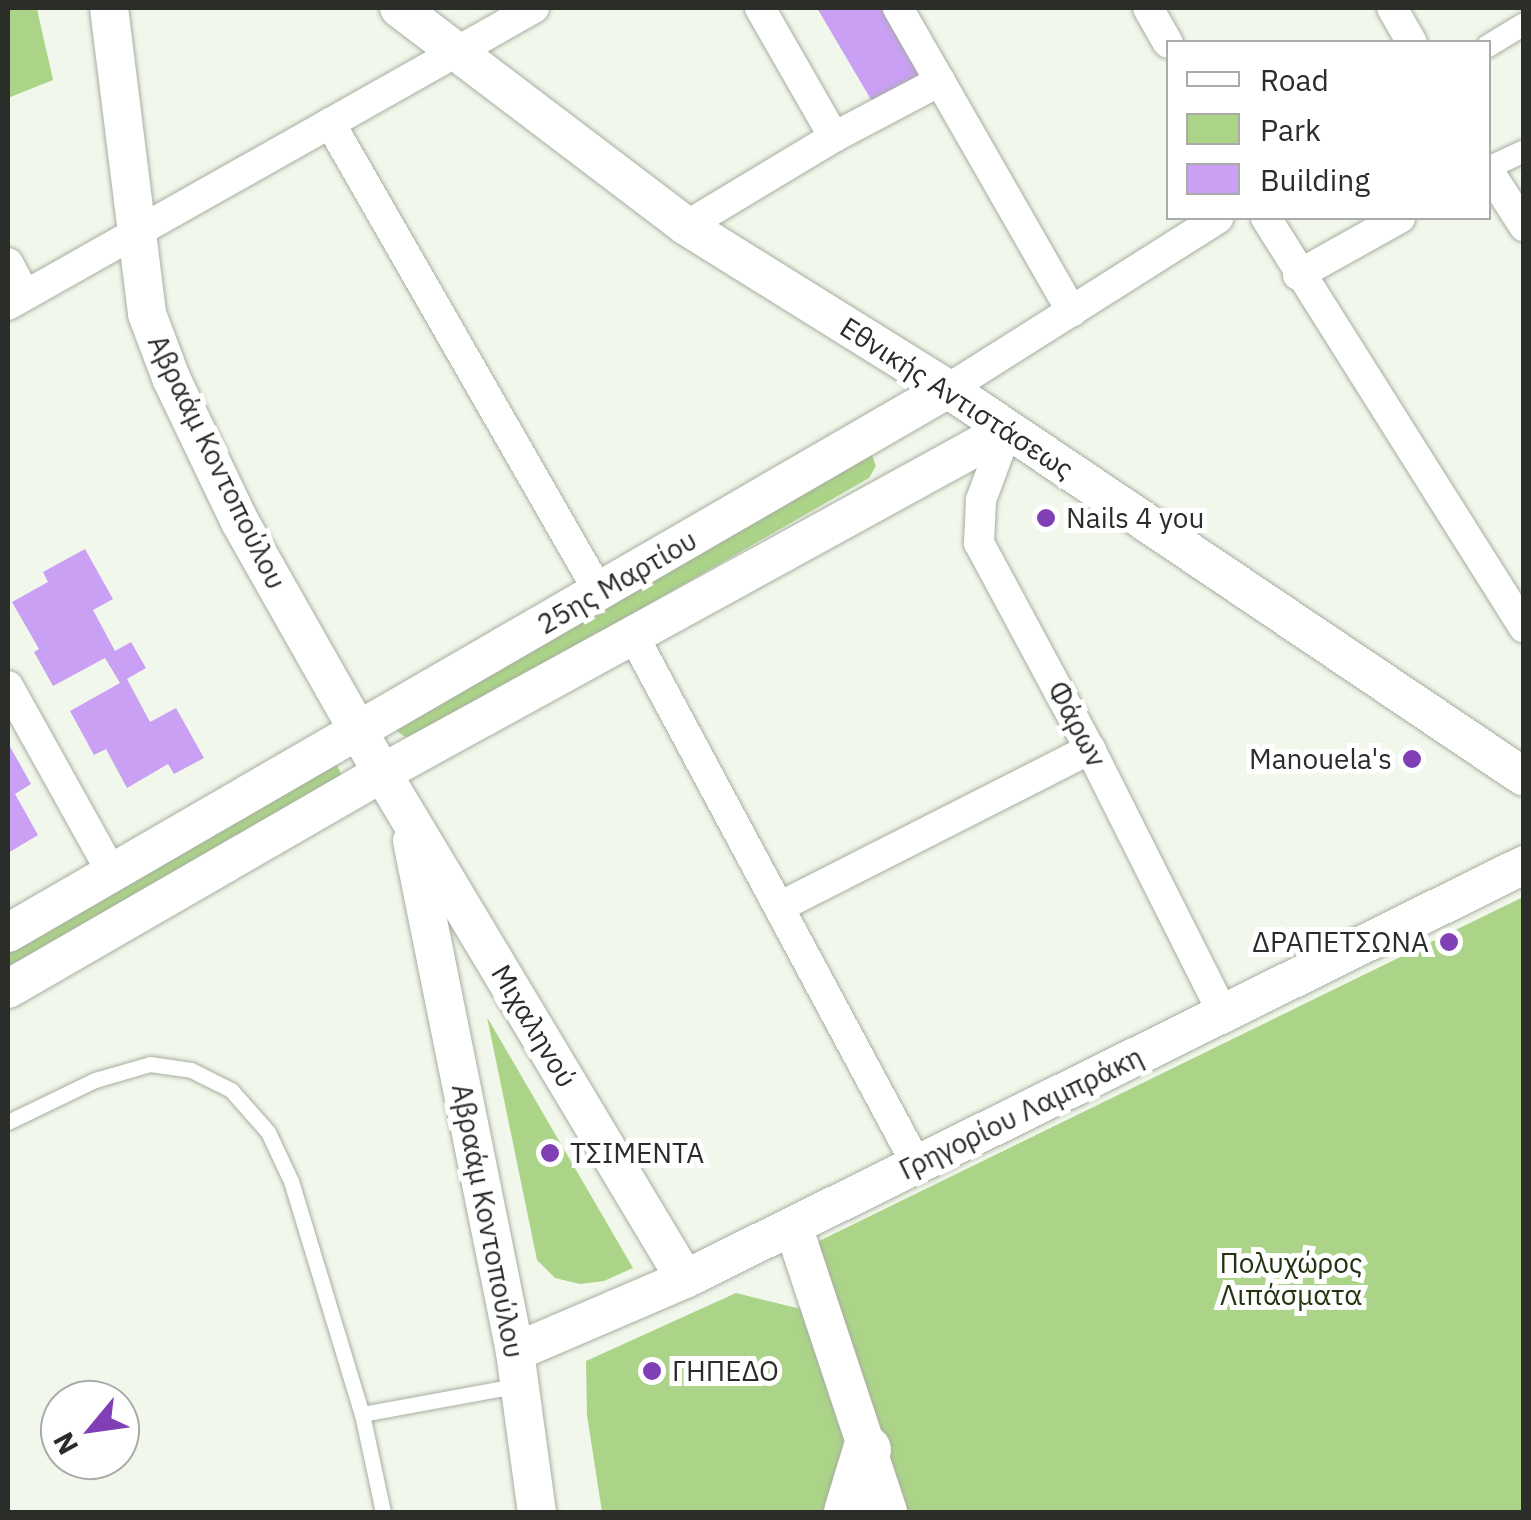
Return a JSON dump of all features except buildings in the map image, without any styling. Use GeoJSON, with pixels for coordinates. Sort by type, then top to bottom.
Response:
{"type":"FeatureCollection","features":[{"type":"Feature","properties":{"kind":"main road"},"geometry":{"type":"LineString","coordinates":[[848,1512],[867,1450]]}},
{"type":"Feature","properties":{"kind":"street","name":"Αβραάμ Κοντοπούλου"},"geometry":{"type":"LineString","coordinates":[[108,8],[146,314],[171,378],[240,522],[382,773]]}},
{"type":"Feature","properties":{"kind":"street","name":"Εθνικής Αντιστάσεως"},"geometry":{"type":"LineString","coordinates":[[399,8],[686,226],[948,389],[1524,777]]}},
{"type":"Feature","properties":{"kind":"street"},"geometry":{"type":"LineString","coordinates":[[8,263],[16,300],[534,8]]}},
{"type":"Feature","properties":{"kind":"street"},"geometry":{"type":"LineString","coordinates":[[760,8],[834,136]]}},
{"type":"Feature","properties":{"kind":"street"},"geometry":{"type":"LineString","coordinates":[[898,8],[1072,312]]}},
{"type":"Feature","properties":{"kind":"street"},"geometry":{"type":"LineString","coordinates":[[1148,8],[1166,40]]}},
{"type":"Feature","properties":{"kind":"street"},"geometry":{"type":"LineString","coordinates":[[1392,8],[1411,40]]}},
{"type":"Feature","properties":{"kind":"street"},"geometry":{"type":"LineString","coordinates":[[1491,44],[1524,24]]}},
{"type":"Feature","properties":{"kind":"street"},"geometry":{"type":"LineString","coordinates":[[686,226],[834,136],[940,81]]}},
{"type":"Feature","properties":{"kind":"street"},"geometry":{"type":"LineString","coordinates":[[330,123],[599,592]]}},
{"type":"Feature","properties":{"kind":"street"},"geometry":{"type":"LineString","coordinates":[[1491,167],[1524,151]]}},
{"type":"Feature","properties":{"kind":"street"},"geometry":{"type":"LineString","coordinates":[[1491,173],[1524,226]]}},
{"type":"Feature","properties":{"kind":"street","name":"25ης Μαρτίου"},"geometry":{"type":"LineString","coordinates":[[8,933],[948,389],[1216,220]]}},
{"type":"Feature","properties":{"kind":"street"},"geometry":{"type":"LineString","coordinates":[[1267,220],[1298,275],[1524,627]]}},
{"type":"Feature","properties":{"kind":"street"},"geometry":{"type":"LineString","coordinates":[[1298,275],[1396,220]]}},
{"type":"Feature","properties":{"kind":"street","name":"25ης Μαρτίου"},"geometry":{"type":"LineString","coordinates":[[8,990],[382,773],[1008,430]]}},
{"type":"Feature","properties":{"kind":"street","name":"Φάρων"},"geometry":{"type":"LineString","coordinates":[[1008,430],[981,500],[979,543],[1090,749],[1223,1013]]}},
{"type":"Feature","properties":{"kind":"street"},"geometry":{"type":"LineString","coordinates":[[633,635],[916,1165]]}},
{"type":"Feature","properties":{"kind":"street"},"geometry":{"type":"LineString","coordinates":[[8,686],[112,873]]}},
{"type":"Feature","properties":{"kind":"street"},"geometry":{"type":"LineString","coordinates":[[781,906],[1090,749]]}},
{"type":"Feature","properties":{"kind":"street","name":"Μιχαληνού"},"geometry":{"type":"LineString","coordinates":[[382,773],[685,1279]]}},
{"type":"Feature","properties":{"kind":"street","name":"Αβραάμ Κοντοπούλου"},"geometry":{"type":"LineString","coordinates":[[407,814],[518,1369],[537,1512]]}},
{"type":"Feature","properties":{"kind":"street","name":"Γρηγορίου Λαμπράκη"},"geometry":{"type":"LineString","coordinates":[[518,1369],[685,1279],[1524,864]]}},
{"type":"Feature","properties":{"kind":"street"},"geometry":{"type":"LineString","coordinates":[[793,1226],[888,1512]]}},
{"type":"Feature","properties":{"kind":"lane"},"geometry":{"type":"LineString","coordinates":[[8,1122],[95,1080],[150,1064],[191,1070],[231,1090],[268,1132],[291,1181],[362,1414],[383,1512]]}},
{"type":"Feature","properties":{"kind":"lane"},"geometry":{"type":"LineString","coordinates":[[362,1414],[518,1369]]}},
{"type":"Feature","properties":{"kind":"green space"},"geometry":{"type":"Polygon","coordinates":[[[8,8],[37,9],[53,80],[8,98],[8,8]]]}},
{"type":"Feature","properties":{"kind":"green space"},"geometry":{"type":"Polygon","coordinates":[[[871,453],[876,466],[869,478],[418,737],[410,740],[398,732],[396,727],[871,453]]]}},
{"type":"Feature","properties":{"kind":"green space"},"geometry":{"type":"Polygon","coordinates":[[[336,763],[342,776],[8,976],[8,941],[336,763]]]}},
{"type":"Feature","properties":{"kind":"green space","name":"Πολυχώρος Λιπάσματα"},"geometry":{"type":"Polygon","coordinates":[[[1523,897],[1523,1512],[905,1512],[813,1244],[1523,897]]]}},
{"type":"Feature","properties":{"kind":"green space"},"geometry":{"type":"Polygon","coordinates":[[[487,1017],[633,1268],[604,1281],[580,1284],[555,1278],[537,1260],[487,1017]]]}},
{"type":"Feature","properties":{"kind":"green space"},"geometry":{"type":"Polygon","coordinates":[[[736,1293],[805,1310],[849,1433],[837,1512],[602,1512],[587,1415],[586,1361],[736,1293]]]}},
{"type":"Feature","properties":{"kind":"place","name":"Nails 4 you"},"geometry":{"type":"Point","coordinates":[1046,518]}},
{"type":"Feature","properties":{"kind":"place","name":"Manouela's"},"geometry":{"type":"Point","coordinates":[1412,759]}},
{"type":"Feature","properties":{"kind":"place","name":"ΔΡΑΠΕΤΣΩΝΑ"},"geometry":{"type":"Point","coordinates":[1449,942]}},
{"type":"Feature","properties":{"kind":"place","name":"ΤΣΙΜΕΝΤΑ"},"geometry":{"type":"Point","coordinates":[550,1153]}},
{"type":"Feature","properties":{"kind":"place","name":"ΓΗΠΕΔΟ"},"geometry":{"type":"Point","coordinates":[652,1371]}}]}
